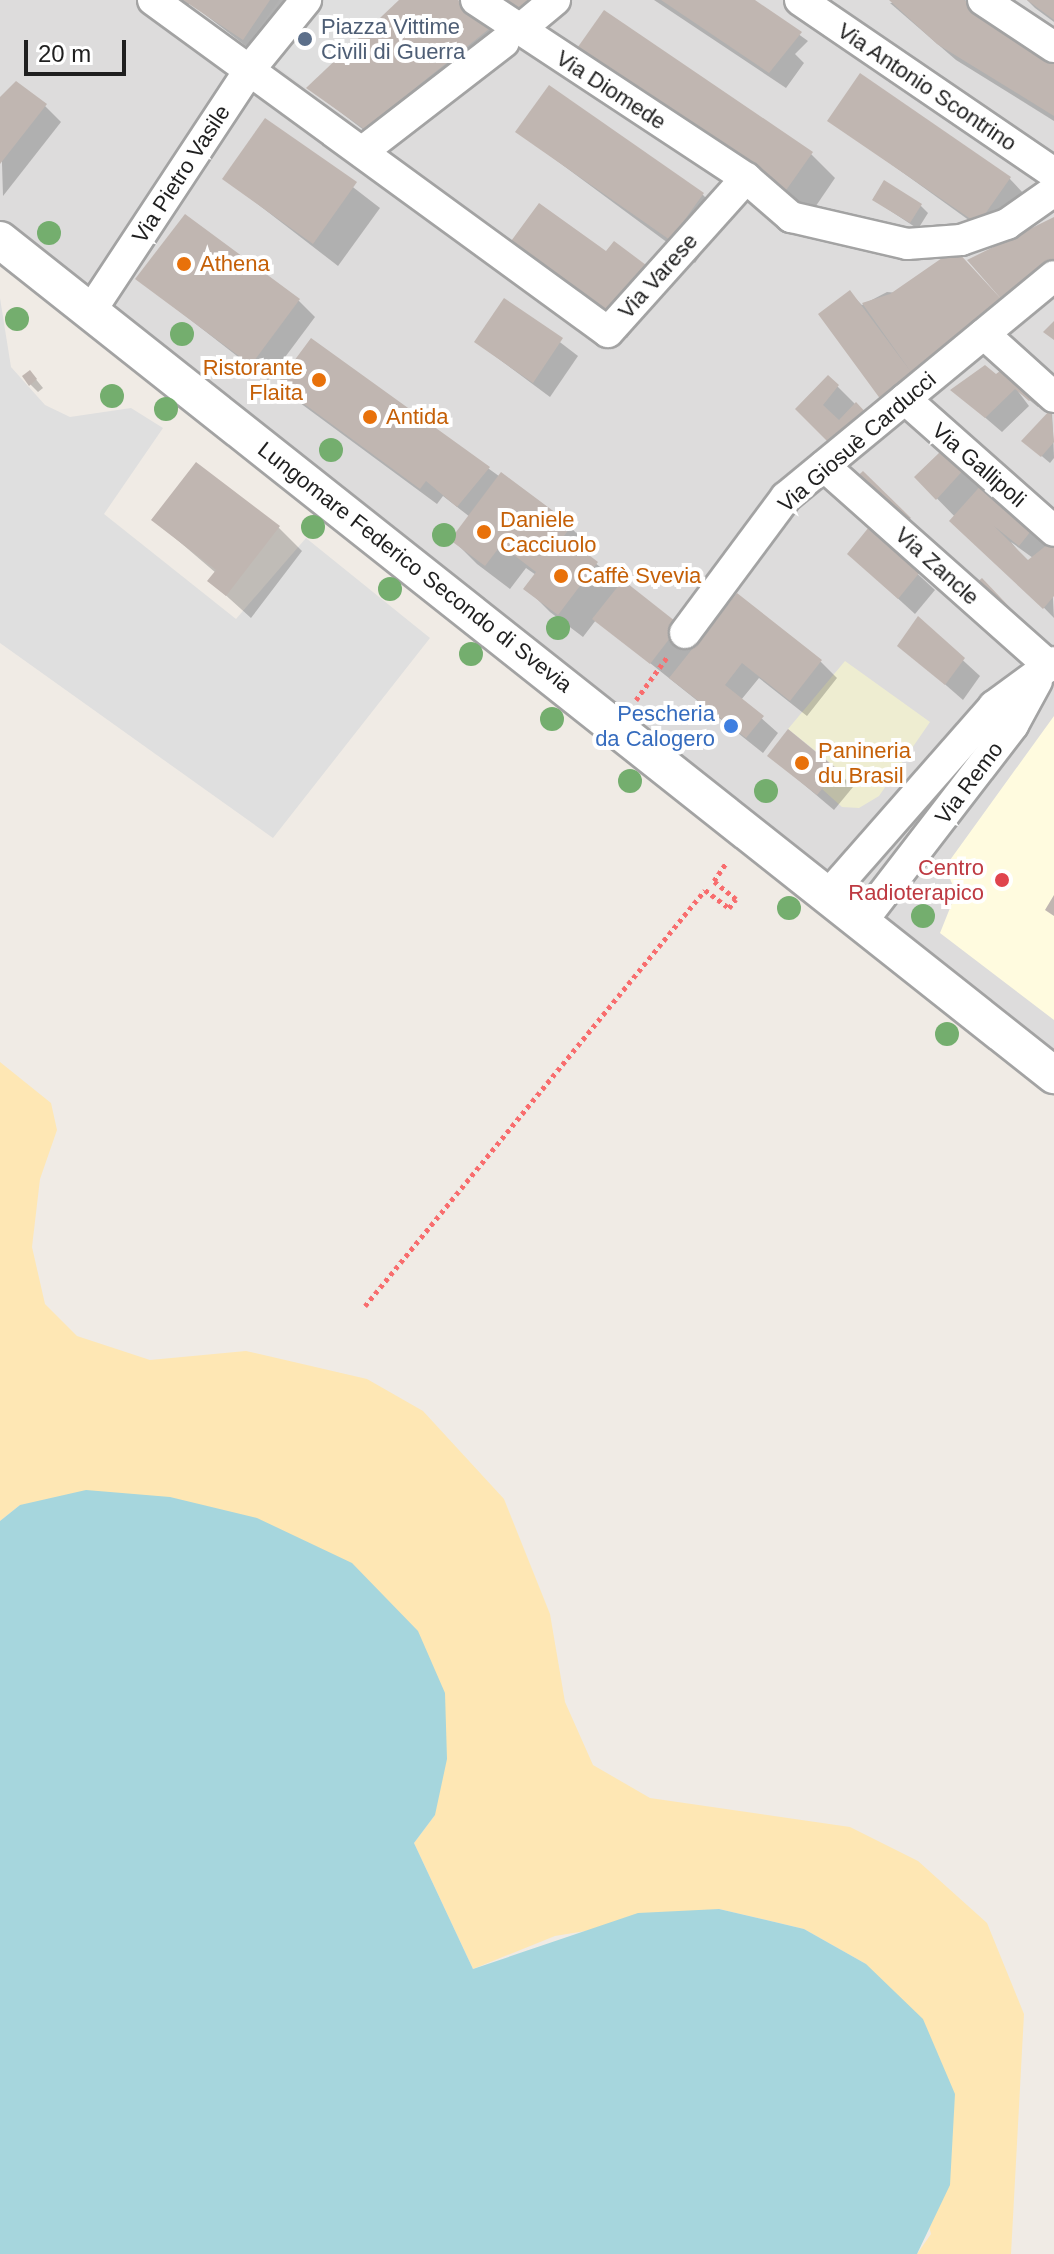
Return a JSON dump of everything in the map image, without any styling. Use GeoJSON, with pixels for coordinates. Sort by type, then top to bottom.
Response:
{"type":"FeatureCollection","features":[{"type":"Feature","properties":{"kind":"street","name":"Via Pietro Vasile"},"geometry":{"type":"LineString","coordinates":[[90,312],[250,69],[306,0]]}},
{"type":"Feature","properties":{"kind":"street","name":"Via Diomede"},"geometry":{"type":"LineString","coordinates":[[476,0],[512,36],[746,178]]}},
{"type":"Feature","properties":{"kind":"street"},"geometry":{"type":"LineString","coordinates":[[363,151],[555,0]]}},
{"type":"Feature","properties":{"kind":"street","name":"Via Antonio Scontrino"},"geometry":{"type":"LineString","coordinates":[[800,0],[1054,173]]}},
{"type":"Feature","properties":{"kind":"street"},"geometry":{"type":"LineString","coordinates":[[983,0],[1054,47]]}},
{"type":"Feature","properties":{"kind":"street","name":"Via Varese"},"geometry":{"type":"LineString","coordinates":[[164,3],[608,332],[746,178]]}},
{"type":"Feature","properties":{"kind":"street"},"geometry":{"type":"LineString","coordinates":[[746,178],[791,217],[907,244],[961,240],[1007,224],[1054,191]]}},
{"type":"Feature","properties":{"kind":"street","name":"Lungomare Federico Secondo di Svevia"},"geometry":{"type":"LineString","coordinates":[[0,240],[830,893],[1054,1075]]}},
{"type":"Feature","properties":{"kind":"street","name":"Via Giosuè Carducci"},"geometry":{"type":"LineString","coordinates":[[685,633],[786,497],[1054,276]]}},
{"type":"Feature","properties":{"kind":"street"},"geometry":{"type":"LineString","coordinates":[[984,334],[1054,397]]}},
{"type":"Feature","properties":{"kind":"street","name":"Via Gallipoli"},"geometry":{"type":"LineString","coordinates":[[905,399],[1054,531]]}},
{"type":"Feature","properties":{"kind":"street","name":"Via Zancle"},"geometry":{"type":"LineString","coordinates":[[824,466],[1047,669]]}},
{"type":"Feature","properties":{"kind":"street","name":"Via Remo"},"geometry":{"type":"LineString","coordinates":[[830,893],[994,706],[1047,669]]}},
{"type":"Feature","properties":{"kind":"street","name":"Via Remo"},"geometry":{"type":"LineString","coordinates":[[863,920],[1013,725],[1047,669]]}},
{"type":"Feature","properties":{"kind":"path"},"geometry":{"type":"LineString","coordinates":[[365,1306],[705,890],[729,908],[736,899],[714,881],[727,862]]}},
{"type":"Feature","properties":{"kind":"shaded area"},"geometry":{"type":"Polygon","coordinates":[[[0,0],[1054,0],[1054,1075],[0,240],[0,0]]]}},
{"type":"Feature","properties":{"kind":"shaded area","name":"Piazza Vittime Civili di Guerra"},"geometry":{"type":"Polygon","coordinates":[[[279,0],[399,0],[306,88],[247,45],[279,0]]]}},
{"type":"Feature","properties":{"kind":"shaded area"},"geometry":{"type":"Polygon","coordinates":[[[0,298],[11,367],[45,405],[70,417],[131,408],[163,428],[104,514],[236,619],[306,538],[430,638],[273,838],[0,643],[0,298]]]}},
{"type":"Feature","properties":{"kind":"shaded area","name":"Centro Radioterapico"},"geometry":{"type":"Polygon","coordinates":[[[1054,716],[1054,1020],[940,933],[956,893],[945,867],[1054,716]]]}},
{"type":"Feature","properties":{"kind":"green space"},"geometry":{"type":"Polygon","coordinates":[[[845,661],[930,722],[879,796],[859,808],[842,807],[822,789],[838,769],[788,729],[845,661]]]}},
{"type":"Feature","properties":{"kind":"sand"},"geometry":{"type":"Polygon","coordinates":[[[0,1062],[51,1103],[57,1130],[40,1179],[32,1247],[45,1304],[77,1336],[150,1360],[246,1351],[367,1379],[423,1411],[504,1499],[550,1614],[565,1702],[593,1765],[650,1798],[850,1827],[918,1861],[987,1923],[1024,2014],[1011,2254],[917,2254],[931,2234],[866,1964],[804,1929],[719,1909],[555,1936],[473,1969],[414,1843],[435,1815],[20,1505],[0,1521],[0,1062]]]}},
{"type":"Feature","properties":{"kind":"water"},"geometry":{"type":"Polygon","coordinates":[[[86,1490],[170,1497],[257,1518],[352,1563],[418,1631],[445,1693],[447,1759],[435,1815],[414,1843],[473,1969],[638,1913],[719,1909],[804,1929],[866,1964],[923,2019],[955,2094],[950,2185],[917,2254],[0,2254],[0,1521],[20,1505],[86,1490]]]}},
{"type":"Feature","properties":{"kind":"building"},"geometry":{"type":"Polygon","coordinates":[[[183,0],[270,0],[243,40],[183,0]]]}},
{"type":"Feature","properties":{"kind":"building"},"geometry":{"type":"Polygon","coordinates":[[[399,0],[458,0],[494,25],[364,129],[306,88],[399,0]]]}},
{"type":"Feature","properties":{"kind":"building"},"geometry":{"type":"Polygon","coordinates":[[[503,0],[533,0],[523,14],[503,0]]]}},
{"type":"Feature","properties":{"kind":"building"},"geometry":{"type":"Polygon","coordinates":[[[661,0],[755,0],[802,32],[769,73],[661,0]]]}},
{"type":"Feature","properties":{"kind":"building"},"geometry":{"type":"Polygon","coordinates":[[[889,0],[964,0],[1054,60],[1054,116],[937,44],[889,0]]]}},
{"type":"Feature","properties":{"kind":"building"},"geometry":{"type":"Polygon","coordinates":[[[1027,0],[1054,0],[1054,20],[1027,0]]]}},
{"type":"Feature","properties":{"kind":"building"},"geometry":{"type":"Polygon","coordinates":[[[604,10],[813,152],[782,196],[573,54],[604,10]]]}},
{"type":"Feature","properties":{"kind":"building"},"geometry":{"type":"Polygon","coordinates":[[[860,73],[1011,177],[978,224],[827,121],[860,73]]]}},
{"type":"Feature","properties":{"kind":"building"},"geometry":{"type":"Polygon","coordinates":[[[16,81],[47,104],[0,164],[0,97],[16,81]]]}},
{"type":"Feature","properties":{"kind":"building"},"geometry":{"type":"Polygon","coordinates":[[[549,85],[704,193],[670,240],[515,132],[549,85]]]}},
{"type":"Feature","properties":{"kind":"building"},"geometry":{"type":"Polygon","coordinates":[[[265,118],[357,182],[313,244],[222,179],[265,118]]]}},
{"type":"Feature","properties":{"kind":"building"},"geometry":{"type":"Polygon","coordinates":[[[884,180],[922,204],[910,223],[872,200],[884,180]]]}},
{"type":"Feature","properties":{"kind":"building"},"geometry":{"type":"Polygon","coordinates":[[[539,203],[606,251],[614,241],[650,268],[610,323],[506,248],[539,203]]]}},
{"type":"Feature","properties":{"kind":"building"},"geometry":{"type":"Polygon","coordinates":[[[185,214],[300,299],[251,365],[135,279],[185,214]]]}},
{"type":"Feature","properties":{"kind":"building"},"geometry":{"type":"Polygon","coordinates":[[[1054,217],[1054,266],[884,404],[818,314],[850,290],[911,372],[862,303],[890,294],[955,249],[1003,301],[967,260],[1054,217]]]}},
{"type":"Feature","properties":{"kind":"building"},"geometry":{"type":"Polygon","coordinates":[[[504,298],[563,338],[533,383],[474,342],[504,298]]]}},
{"type":"Feature","properties":{"kind":"building"},"geometry":{"type":"Polygon","coordinates":[[[1054,321],[1054,340],[1043,332],[1054,321]]]}},
{"type":"Feature","properties":{"kind":"building"},"geometry":{"type":"Polygon","coordinates":[[[311,338],[490,467],[457,507],[426,481],[420,489],[277,384],[311,338]]]}},
{"type":"Feature","properties":{"kind":"building"},"geometry":{"type":"Polygon","coordinates":[[[985,365],[996,374],[1008,365],[1041,393],[1029,401],[1015,389],[985,418],[950,390],[985,365]]]}},
{"type":"Feature","properties":{"kind":"building"},"geometry":{"type":"Polygon","coordinates":[[[30,370],[37,379],[29,386],[22,376],[30,370]]]}},
{"type":"Feature","properties":{"kind":"building"},"geometry":{"type":"Polygon","coordinates":[[[828,375],[839,385],[823,405],[839,420],[856,402],[869,416],[832,446],[795,409],[828,375]]]}},
{"type":"Feature","properties":{"kind":"building"},"geometry":{"type":"Polygon","coordinates":[[[1051,409],[1054,442],[1041,457],[1021,441],[1051,409]]]}},
{"type":"Feature","properties":{"kind":"building"},"geometry":{"type":"Polygon","coordinates":[[[931,430],[967,466],[936,500],[914,477],[940,452],[925,438],[931,430]]]}},
{"type":"Feature","properties":{"kind":"building"},"geometry":{"type":"Polygon","coordinates":[[[196,462],[280,526],[226,596],[207,581],[216,570],[151,520],[196,462]]]}},
{"type":"Feature","properties":{"kind":"building"},"geometry":{"type":"Polygon","coordinates":[[[863,471],[911,518],[898,526],[851,482],[863,471]]]}},
{"type":"Feature","properties":{"kind":"building"},"geometry":{"type":"Polygon","coordinates":[[[501,472],[572,525],[564,536],[598,562],[558,615],[523,589],[536,572],[501,545],[485,566],[450,540],[501,472]]]}},
{"type":"Feature","properties":{"kind":"building"},"geometry":{"type":"Polygon","coordinates":[[[984,482],[1035,526],[1019,546],[994,526],[1028,560],[1048,544],[1054,548],[1054,596],[1043,609],[949,521],[984,482]]]}},
{"type":"Feature","properties":{"kind":"building"},"geometry":{"type":"Polygon","coordinates":[[[869,527],[920,572],[898,599],[847,554],[869,527]]]}},
{"type":"Feature","properties":{"kind":"building"},"geometry":{"type":"Polygon","coordinates":[[[982,578],[1020,618],[1005,626],[967,591],[982,578]]]}},
{"type":"Feature","properties":{"kind":"building"},"geometry":{"type":"Polygon","coordinates":[[[623,580],[680,625],[650,664],[592,619],[623,580]]]}},
{"type":"Feature","properties":{"kind":"building"},"geometry":{"type":"Polygon","coordinates":[[[737,593],[822,660],[790,701],[742,663],[725,685],[764,716],[746,738],[669,678],[737,593]]]}},
{"type":"Feature","properties":{"kind":"building"},"geometry":{"type":"Polygon","coordinates":[[[918,616],[965,658],[945,685],[897,646],[918,616]]]}},
{"type":"Feature","properties":{"kind":"building","name":"Panineria du Brasil"},"geometry":{"type":"Polygon","coordinates":[[[788,729],[838,770],[817,795],[767,756],[788,729]]]}},
{"type":"Feature","properties":{"kind":"building"},"geometry":{"type":"Polygon","coordinates":[[[1054,895],[1054,916],[1045,910],[1054,895]]]}},
{"type":"Feature","properties":{"kind":"place","name":"Piazza Vittime Civili di Guerra"},"geometry":{"type":"Point","coordinates":[305,39]}},
{"type":"Feature","properties":{"kind":"place","name":"Athena"},"geometry":{"type":"Point","coordinates":[184,264]}},
{"type":"Feature","properties":{"kind":"place","name":"Ristorante Flaita"},"geometry":{"type":"Point","coordinates":[319,380]}},
{"type":"Feature","properties":{"kind":"place","name":"Antida"},"geometry":{"type":"Point","coordinates":[370,417]}},
{"type":"Feature","properties":{"kind":"place","name":"Daniele Cacciuolo"},"geometry":{"type":"Point","coordinates":[484,532]}},
{"type":"Feature","properties":{"kind":"place","name":"Caffè Svevia"},"geometry":{"type":"Point","coordinates":[561,576]}},
{"type":"Feature","properties":{"kind":"place","name":"Pescheria da Calogero"},"geometry":{"type":"Point","coordinates":[731,726]}},
{"type":"Feature","properties":{"kind":"place","name":"Panineria du Brasil"},"geometry":{"type":"Point","coordinates":[802,763]}},
{"type":"Feature","properties":{"kind":"place","name":"Centro Radioterapico"},"geometry":{"type":"Point","coordinates":[1002,880]}}]}
